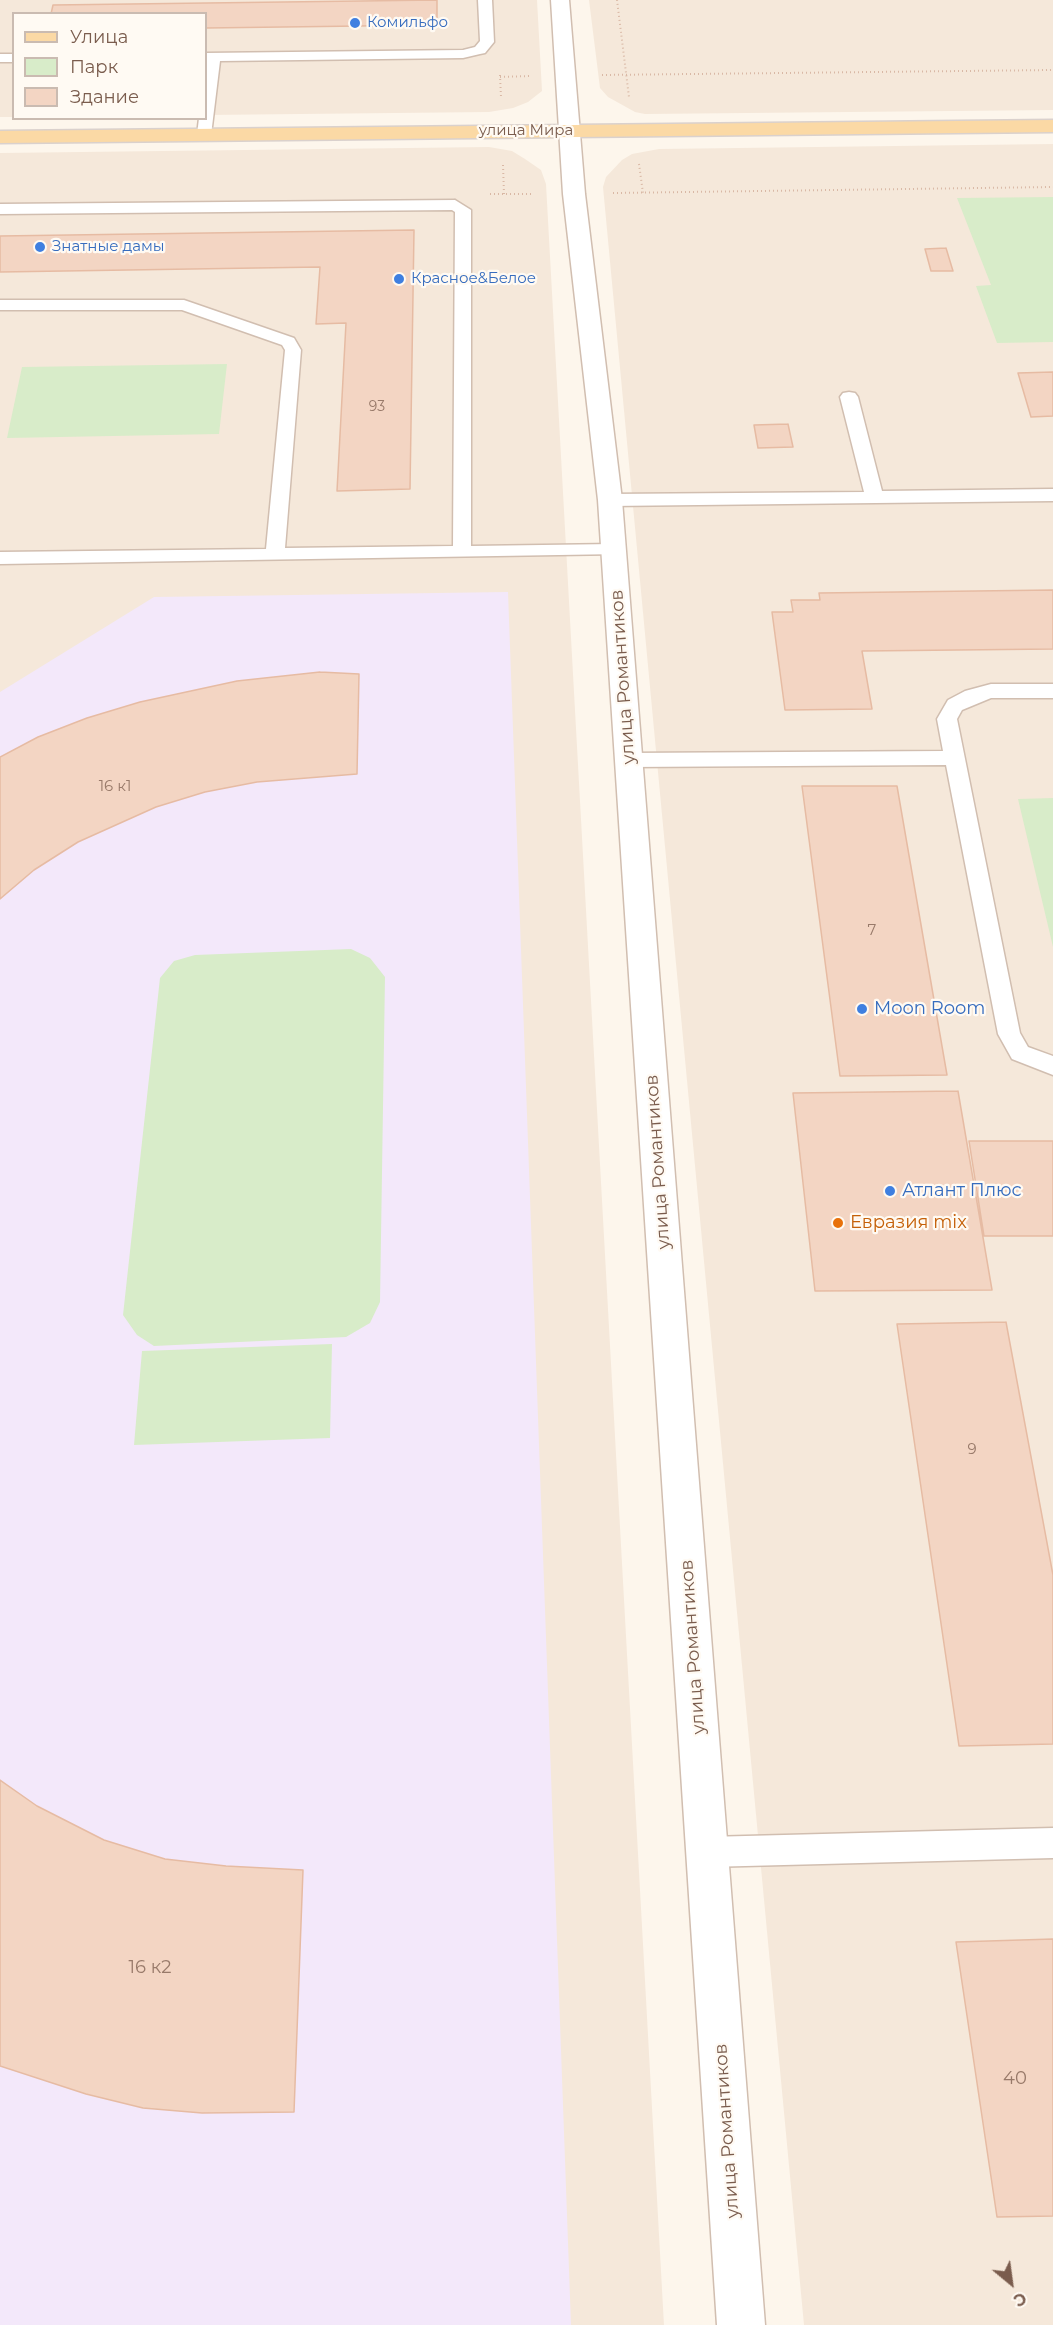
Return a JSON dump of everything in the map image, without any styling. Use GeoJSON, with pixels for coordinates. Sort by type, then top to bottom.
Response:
{"type":"FeatureCollection","features":[{"type":"Feature","properties":{"kind":"main road","name":"улица Мира"},"geometry":{"type":"LineString","coordinates":[[0,137],[1053,126]]}},
{"type":"Feature","properties":{"kind":"street","name":"улица Романтиков"},"geometry":{"type":"LineString","coordinates":[[560,0],[574,194],[614,550],[741,2325]]}},
{"type":"Feature","properties":{"kind":"lane"},"geometry":{"type":"LineString","coordinates":[[207,88],[209,57],[463,54],[480,50],[487,42],[485,0]]}},
{"type":"Feature","properties":{"kind":"lane"},"geometry":{"type":"LineString","coordinates":[[204,135],[205,120]]}},
{"type":"Feature","properties":{"kind":"lane"},"geometry":{"type":"LineString","coordinates":[[0,209],[455,205],[463,210],[462,550]]}},
{"type":"Feature","properties":{"kind":"lane"},"geometry":{"type":"LineString","coordinates":[[0,305],[184,305],[288,342],[293,350],[275,553]]}},
{"type":"Feature","properties":{"kind":"lane"},"geometry":{"type":"LineString","coordinates":[[849,397],[874,496]]}},
{"type":"Feature","properties":{"kind":"lane"},"geometry":{"type":"LineString","coordinates":[[610,500],[1053,495]]}},
{"type":"Feature","properties":{"kind":"lane"},"geometry":{"type":"LineString","coordinates":[[0,558],[462,550],[614,550]]}},
{"type":"Feature","properties":{"kind":"lane"},"geometry":{"type":"LineString","coordinates":[[1053,691],[991,691],[972,696],[955,705],[947,719],[1009,1034],[1020,1053],[1053,1066]]}},
{"type":"Feature","properties":{"kind":"lane"},"geometry":{"type":"LineString","coordinates":[[629,760],[954,758]]}},
{"type":"Feature","properties":{"kind":"lane"},"geometry":{"type":"LineString","coordinates":[[707,1852],[1053,1843]]}},
{"type":"Feature","properties":{"kind":"path"},"geometry":{"type":"LineString","coordinates":[[500,77],[1053,70]]}},
{"type":"Feature","properties":{"kind":"path"},"geometry":{"type":"LineString","coordinates":[[480,194],[1053,187]]}},
{"type":"Feature","properties":{"kind":"shaded area"},"geometry":{"type":"Polygon","coordinates":[[[0,0],[537,0],[542,91],[528,102],[513,108],[489,112],[207,115],[207,12],[12,12],[12,117],[0,117],[0,0]]]}},
{"type":"Feature","properties":{"kind":"shaded area"},"geometry":{"type":"Polygon","coordinates":[[[589,0],[1053,0],[1053,110],[645,114],[635,112],[608,97],[600,88],[589,0]]]}},
{"type":"Feature","properties":{"kind":"shaded area"},"geometry":{"type":"Polygon","coordinates":[[[1053,144],[1053,2325],[804,2325],[603,187],[606,177],[622,160],[632,154],[659,149],[1053,144]]]}},
{"type":"Feature","properties":{"kind":"shaded area"},"geometry":{"type":"Polygon","coordinates":[[[489,147],[512,151],[525,159],[541,170],[546,184],[664,2325],[0,2325],[0,153],[489,147]]]}},
{"type":"Feature","properties":{"kind":"shaded area"},"geometry":{"type":"Polygon","coordinates":[[[508,592],[571,2325],[0,2325],[0,692],[154,597],[508,592]]]}},
{"type":"Feature","properties":{"kind":"green space"},"geometry":{"type":"Polygon","coordinates":[[[1053,197],[1053,342],[997,343],[976,286],[991,285],[957,198],[1053,197]]]}},
{"type":"Feature","properties":{"kind":"green space"},"geometry":{"type":"Polygon","coordinates":[[[227,364],[219,434],[7,438],[22,367],[227,364]]]}},
{"type":"Feature","properties":{"kind":"green space"},"geometry":{"type":"Polygon","coordinates":[[[1053,798],[1053,947],[1018,799],[1053,798]]]}},
{"type":"Feature","properties":{"kind":"green space"},"geometry":{"type":"Polygon","coordinates":[[[351,949],[370,958],[385,977],[380,1302],[370,1323],[346,1337],[154,1346],[137,1335],[123,1315],[160,978],[174,961],[195,955],[351,949]]]}},
{"type":"Feature","properties":{"kind":"green space"},"geometry":{"type":"Polygon","coordinates":[[[332,1344],[330,1438],[134,1445],[142,1351],[332,1344]]]}},
{"type":"Feature","properties":{"kind":"building"},"geometry":{"type":"Polygon","coordinates":[[[437,0],[437,25],[207,28],[207,12],[51,12],[53,5],[437,0]]]}},
{"type":"Feature","properties":{"kind":"building"},"geometry":{"type":"Polygon","coordinates":[[[414,230],[410,489],[337,491],[346,323],[316,324],[320,267],[0,272],[0,236],[414,230]]]}},
{"type":"Feature","properties":{"kind":"building"},"geometry":{"type":"Polygon","coordinates":[[[946,248],[953,271],[931,271],[925,249],[946,248]]]}},
{"type":"Feature","properties":{"kind":"building"},"geometry":{"type":"Polygon","coordinates":[[[1053,372],[1053,416],[1031,417],[1018,373],[1053,372]]]}},
{"type":"Feature","properties":{"kind":"building"},"geometry":{"type":"Polygon","coordinates":[[[788,424],[793,447],[758,448],[754,425],[788,424]]]}},
{"type":"Feature","properties":{"kind":"building"},"geometry":{"type":"Polygon","coordinates":[[[1053,590],[1053,649],[862,651],[872,709],[785,710],[772,612],[793,612],[791,600],[820,600],[819,593],[1053,590]]]}},
{"type":"Feature","properties":{"kind":"building"},"geometry":{"type":"Polygon","coordinates":[[[320,672],[359,674],[357,774],[257,782],[205,792],[156,807],[78,842],[34,870],[0,899],[0,757],[38,737],[87,718],[140,702],[237,681],[320,672]]]}},
{"type":"Feature","properties":{"kind":"building"},"geometry":{"type":"Polygon","coordinates":[[[802,786],[897,786],[947,1075],[840,1076],[802,786]]]}},
{"type":"Feature","properties":{"kind":"building","name":"Атлант Плюс"},"geometry":{"type":"Polygon","coordinates":[[[958,1091],[992,1290],[815,1291],[793,1093],[958,1091]]]}},
{"type":"Feature","properties":{"kind":"building"},"geometry":{"type":"Polygon","coordinates":[[[969,1141],[1053,1141],[1053,1236],[984,1236],[969,1141]]]}},
{"type":"Feature","properties":{"kind":"building"},"geometry":{"type":"Polygon","coordinates":[[[1006,1322],[1053,1575],[1053,1744],[959,1746],[897,1324],[1006,1322]]]}},
{"type":"Feature","properties":{"kind":"building"},"geometry":{"type":"Polygon","coordinates":[[[0,1780],[37,1806],[104,1840],[165,1859],[226,1866],[303,1870],[294,2112],[202,2113],[143,2108],[86,2094],[0,2066],[0,1780]]]}},
{"type":"Feature","properties":{"kind":"building"},"geometry":{"type":"Polygon","coordinates":[[[1053,1939],[1053,2216],[997,2217],[956,1942],[1053,1939]]]}},
{"type":"Feature","properties":{"kind":"place","name":"Комильфо"},"geometry":{"type":"Point","coordinates":[355,23]}},
{"type":"Feature","properties":{"kind":"place","name":"Знатные дамы"},"geometry":{"type":"Point","coordinates":[40,247]}},
{"type":"Feature","properties":{"kind":"place","name":"Красное&Белое"},"geometry":{"type":"Point","coordinates":[399,279]}},
{"type":"Feature","properties":{"kind":"place","name":"Moon Room"},"geometry":{"type":"Point","coordinates":[862,1009]}},
{"type":"Feature","properties":{"kind":"place","name":"Атлант Плюс"},"geometry":{"type":"Point","coordinates":[890,1191]}},
{"type":"Feature","properties":{"kind":"place","name":"Евразия mix"},"geometry":{"type":"Point","coordinates":[838,1223]}}]}
